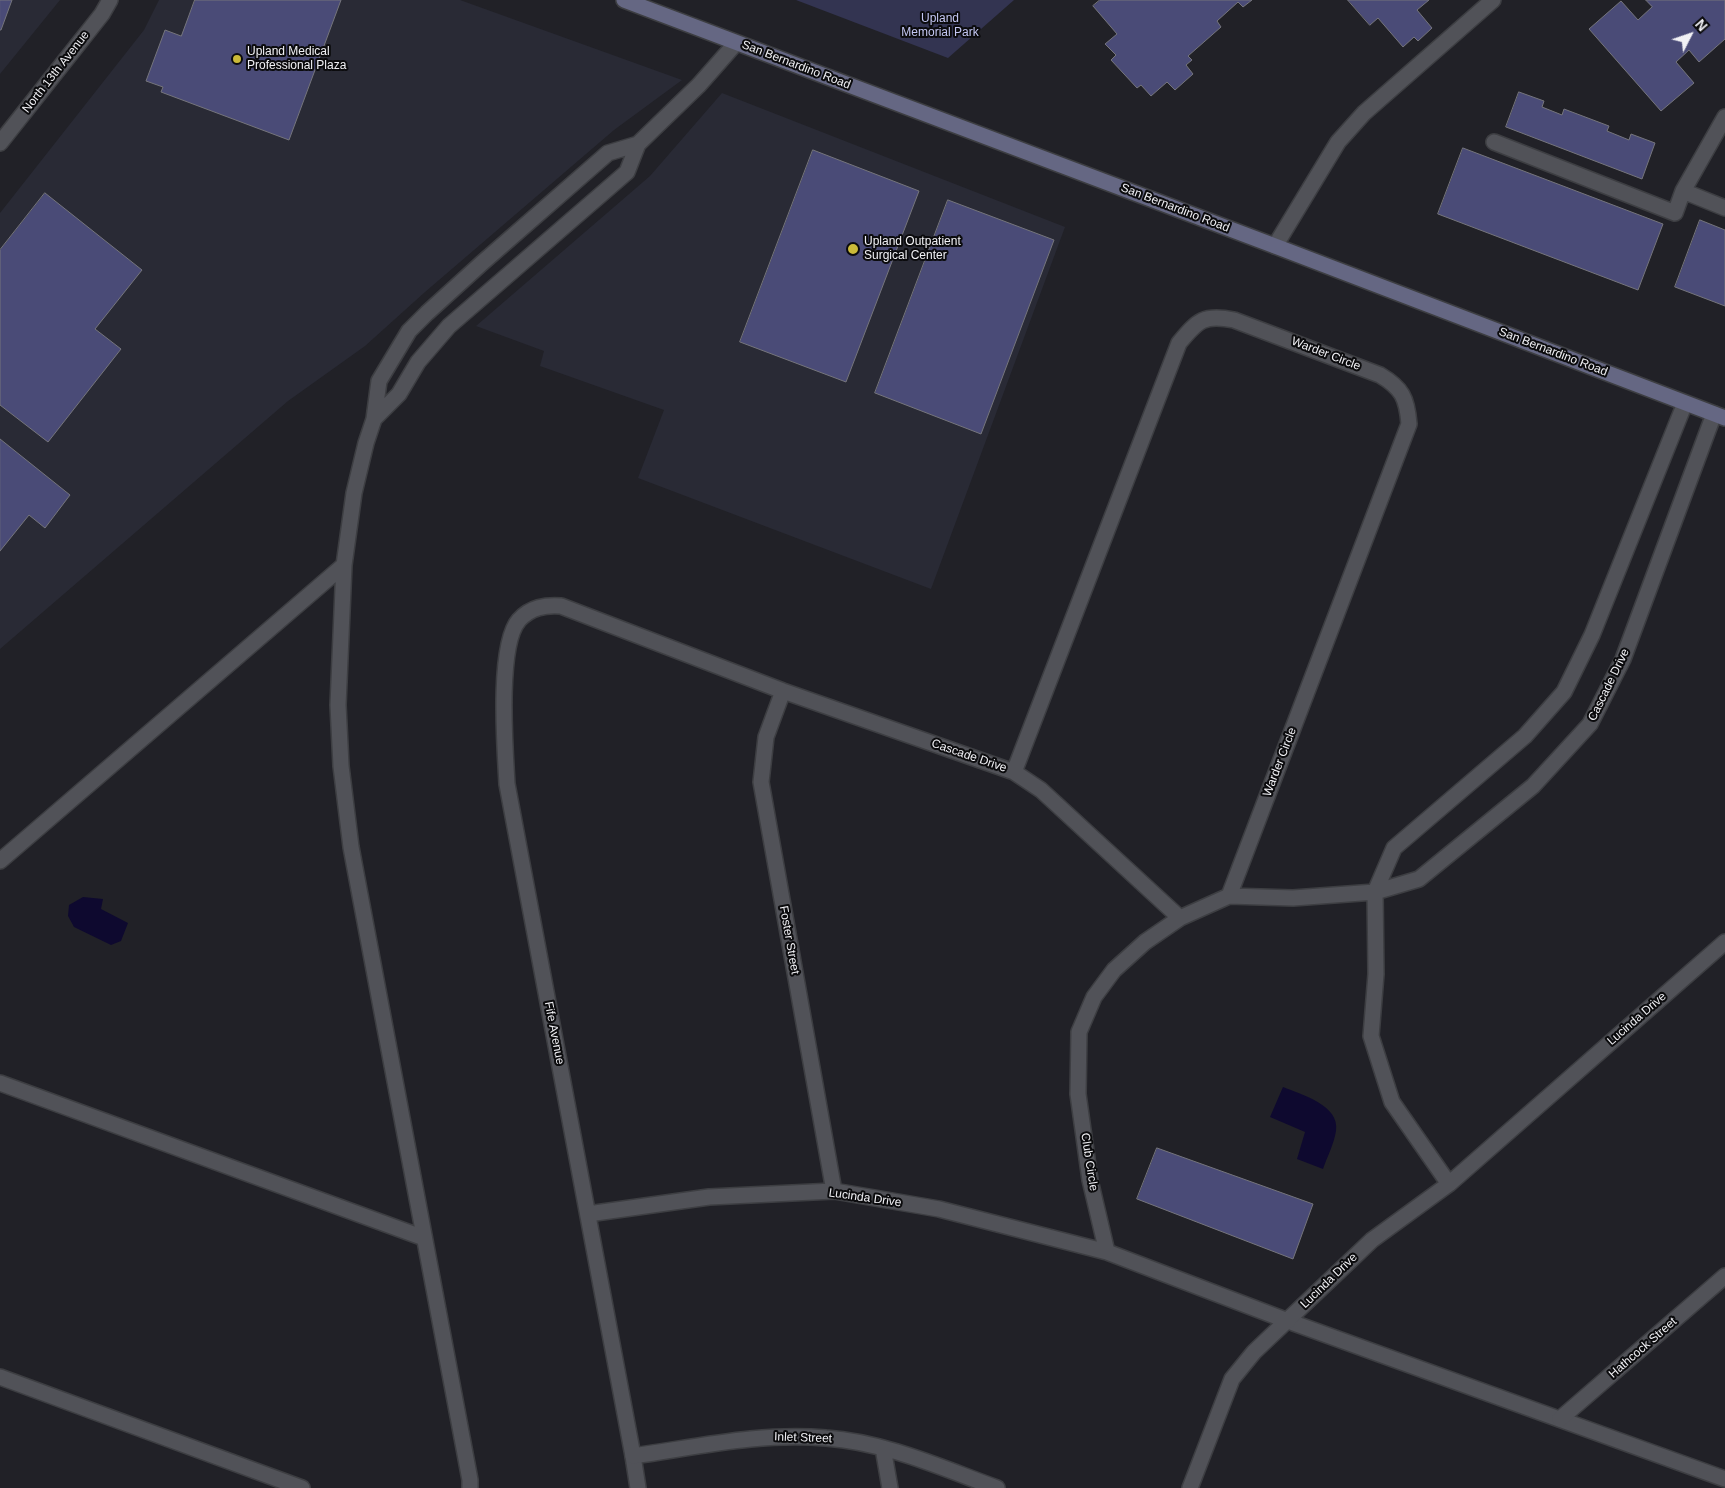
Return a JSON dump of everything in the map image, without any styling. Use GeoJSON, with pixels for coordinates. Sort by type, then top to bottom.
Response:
{"type":"FeatureCollection","features":[{"type":"Feature","properties":{"kind":"street","name":"North 13th Avenue"},"geometry":{"type":"LineString","coordinates":[[0,143],[102,14],[110,0]]}},
{"type":"Feature","properties":{"kind":"street","name":"San Bernardino Road"},"geometry":{"type":"LineString","coordinates":[[624,0],[1719,416]]}},
{"type":"Feature","properties":{"kind":"street"},"geometry":{"type":"LineString","coordinates":[[1275,246],[1338,142],[1364,113],[1493,0]]}},
{"type":"Feature","properties":{"kind":"street"},"geometry":{"type":"LineString","coordinates":[[374,419],[399,394],[418,362],[449,326],[627,172],[638,144],[699,85],[736,43]]}},
{"type":"Feature","properties":{"kind":"street"},"geometry":{"type":"LineString","coordinates":[[1494,142],[1676,213],[1683,191],[1725,117]]}},
{"type":"Feature","properties":{"kind":"street"},"geometry":{"type":"LineString","coordinates":[[470,1488],[350,838],[341,766],[338,706],[344,565],[354,494],[366,443],[374,419],[379,381],[409,331],[468,276],[608,153],[638,144]]}},
{"type":"Feature","properties":{"kind":"street"},"geometry":{"type":"LineString","coordinates":[[1683,191],[1725,208]]}},
{"type":"Feature","properties":{"kind":"street","name":"Warder Circle"},"geometry":{"type":"LineString","coordinates":[[1014,772],[1179,343],[1190,330],[1203,319],[1218,317],[1234,320],[1380,374],[1394,383],[1404,397],[1408,410],[1409,424],[1229,896]]}},
{"type":"Feature","properties":{"kind":"street"},"geometry":{"type":"LineString","coordinates":[[1449,1184],[1392,1102],[1371,1036],[1376,974],[1375,892],[1394,848],[1525,736],[1564,692],[1592,635],[1685,403]]}},
{"type":"Feature","properties":{"kind":"street","name":"Cascade Drive"},"geometry":{"type":"LineString","coordinates":[[528,612],[545,605],[561,606],[783,691],[1014,772],[1041,790],[1180,918],[1229,896],[1292,898],[1375,892],[1419,879],[1534,786],[1590,724],[1623,659],[1719,416]]}},
{"type":"Feature","properties":{"kind":"street"},"geometry":{"type":"LineString","coordinates":[[0,861],[344,565]]}},
{"type":"Feature","properties":{"kind":"street","name":"Fife Avenue"},"geometry":{"type":"LineString","coordinates":[[528,612],[518,621],[511,634],[505,677],[503,726],[507,784],[634,1456],[638,1488]]}},
{"type":"Feature","properties":{"kind":"street","name":"Foster Street"},"geometry":{"type":"LineString","coordinates":[[783,691],[766,737],[761,782],[834,1191]]}},
{"type":"Feature","properties":{"kind":"street","name":"Club Circle"},"geometry":{"type":"LineString","coordinates":[[1107,1252],[1090,1180],[1078,1094],[1079,1032],[1094,997],[1114,970],[1145,942],[1180,918]]}},
{"type":"Feature","properties":{"kind":"street","name":"Lucinda Drive"},"geometry":{"type":"LineString","coordinates":[[1725,942],[1449,1184],[1372,1240],[1288,1321],[1725,1479]]}},
{"type":"Feature","properties":{"kind":"street"},"geometry":{"type":"LineString","coordinates":[[0,1083],[424,1238]]}},
{"type":"Feature","properties":{"kind":"street","name":"Lucinda Drive"},"geometry":{"type":"LineString","coordinates":[[588,1214],[709,1197],[834,1191],[939,1209],[1107,1252]]}},
{"type":"Feature","properties":{"kind":"street"},"geometry":{"type":"LineString","coordinates":[[1107,1252],[1288,1321],[1254,1352],[1232,1379],[1190,1488]]}},
{"type":"Feature","properties":{"kind":"street","name":"Hathcock Street"},"geometry":{"type":"LineString","coordinates":[[1560,1419],[1725,1276]]}},
{"type":"Feature","properties":{"kind":"street"},"geometry":{"type":"LineString","coordinates":[[0,1377],[302,1488]]}},
{"type":"Feature","properties":{"kind":"street","name":"Inlet Street"},"geometry":{"type":"LineString","coordinates":[[634,1456],[768,1437],[826,1438],[883,1448],[997,1488]]}},
{"type":"Feature","properties":{"kind":"street"},"geometry":{"type":"LineString","coordinates":[[883,1448],[890,1488]]}},
{"type":"Feature","properties":{"kind":"shaded area"},"geometry":{"type":"Polygon","coordinates":[[[0,0],[60,0],[0,74],[0,0]]]}},
{"type":"Feature","properties":{"kind":"shaded area"},"geometry":{"type":"Polygon","coordinates":[[[159,0],[460,0],[682,80],[614,130],[365,346],[288,401],[0,649],[0,213],[144,30],[159,0]]]}},
{"type":"Feature","properties":{"kind":"shaded area"},"geometry":{"type":"Polygon","coordinates":[[[722,93],[1065,227],[931,589],[638,478],[664,410],[540,366],[544,351],[476,326],[650,176],[722,93]]]}},
{"type":"Feature","properties":{"kind":"shaded area"},"geometry":{"type":"Polygon","coordinates":[[[83,897],[103,899],[101,909],[128,923],[121,941],[111,945],[74,927],[68,916],[69,905],[83,897]]]}},
{"type":"Feature","properties":{"kind":"shaded area"},"geometry":{"type":"Polygon","coordinates":[[[1283,1087],[1318,1102],[1332,1114],[1336,1122],[1332,1146],[1323,1169],[1297,1159],[1305,1132],[1270,1117],[1283,1087]]]}},
{"type":"Feature","properties":{"kind":"green space","name":"Upland Memorial Park"},"geometry":{"type":"Polygon","coordinates":[[[796,0],[1014,0],[948,58],[796,0]]]}},
{"type":"Feature","properties":{"kind":"building"},"geometry":{"type":"Polygon","coordinates":[[[0,0],[12,0],[1,30],[0,30],[0,0]]]}},
{"type":"Feature","properties":{"kind":"building","name":"Upland Medical Professional Plaza"},"geometry":{"type":"Polygon","coordinates":[[[195,0],[341,0],[289,140],[161,92],[163,87],[146,81],[165,30],[181,36],[195,0]]]}},
{"type":"Feature","properties":{"kind":"building"},"geometry":{"type":"Polygon","coordinates":[[[1100,0],[1252,0],[1243,7],[1238,2],[1217,21],[1221,27],[1188,56],[1192,60],[1186,65],[1193,74],[1175,90],[1167,82],[1151,96],[1141,85],[1137,88],[1111,60],[1116,55],[1105,44],[1117,34],[1093,6],[1100,0]]]}},
{"type":"Feature","properties":{"kind":"building"},"geometry":{"type":"Polygon","coordinates":[[[1348,0],[1429,0],[1417,10],[1432,28],[1418,41],[1414,37],[1403,47],[1378,18],[1370,25],[1348,0]]]}},
{"type":"Feature","properties":{"kind":"building"},"geometry":{"type":"Polygon","coordinates":[[[1646,0],[1725,0],[1725,39],[1699,62],[1689,50],[1676,62],[1694,83],[1661,111],[1589,29],[1621,1],[1638,20],[1652,7],[1646,0]]]}},
{"type":"Feature","properties":{"kind":"building"},"geometry":{"type":"Polygon","coordinates":[[[1519,92],[1544,101],[1542,107],[1562,115],[1564,109],[1609,126],[1607,131],[1629,140],[1631,134],[1655,143],[1642,179],[1506,127],[1519,92]]]}},
{"type":"Feature","properties":{"kind":"building"},"geometry":{"type":"Polygon","coordinates":[[[1463,148],[1663,224],[1638,290],[1438,214],[1463,148]]]}},
{"type":"Feature","properties":{"kind":"building"},"geometry":{"type":"Polygon","coordinates":[[[813,150],[919,191],[846,382],[740,342],[813,150]]]}},
{"type":"Feature","properties":{"kind":"building"},"geometry":{"type":"Polygon","coordinates":[[[45,193],[142,270],[95,329],[121,349],[48,442],[0,405],[0,250],[45,193]]]}},
{"type":"Feature","properties":{"kind":"building"},"geometry":{"type":"Polygon","coordinates":[[[948,200],[1054,240],[981,434],[875,393],[948,200]]]}},
{"type":"Feature","properties":{"kind":"building"},"geometry":{"type":"Polygon","coordinates":[[[1700,220],[1725,230],[1725,306],[1675,287],[1700,220]]]}},
{"type":"Feature","properties":{"kind":"building"},"geometry":{"type":"Polygon","coordinates":[[[0,439],[70,495],[45,528],[29,515],[0,551],[0,439]]]}},
{"type":"Feature","properties":{"kind":"building"},"geometry":{"type":"Polygon","coordinates":[[[1157,1148],[1313,1204],[1293,1259],[1137,1199],[1157,1148]]]}},
{"type":"Feature","properties":{"kind":"place","name":"Upland Medical Professional Plaza"},"geometry":{"type":"Point","coordinates":[237,59]}},
{"type":"Feature","properties":{"kind":"place","name":"Upland Outpatient Surgical Center"},"geometry":{"type":"Point","coordinates":[853,249]}}]}
